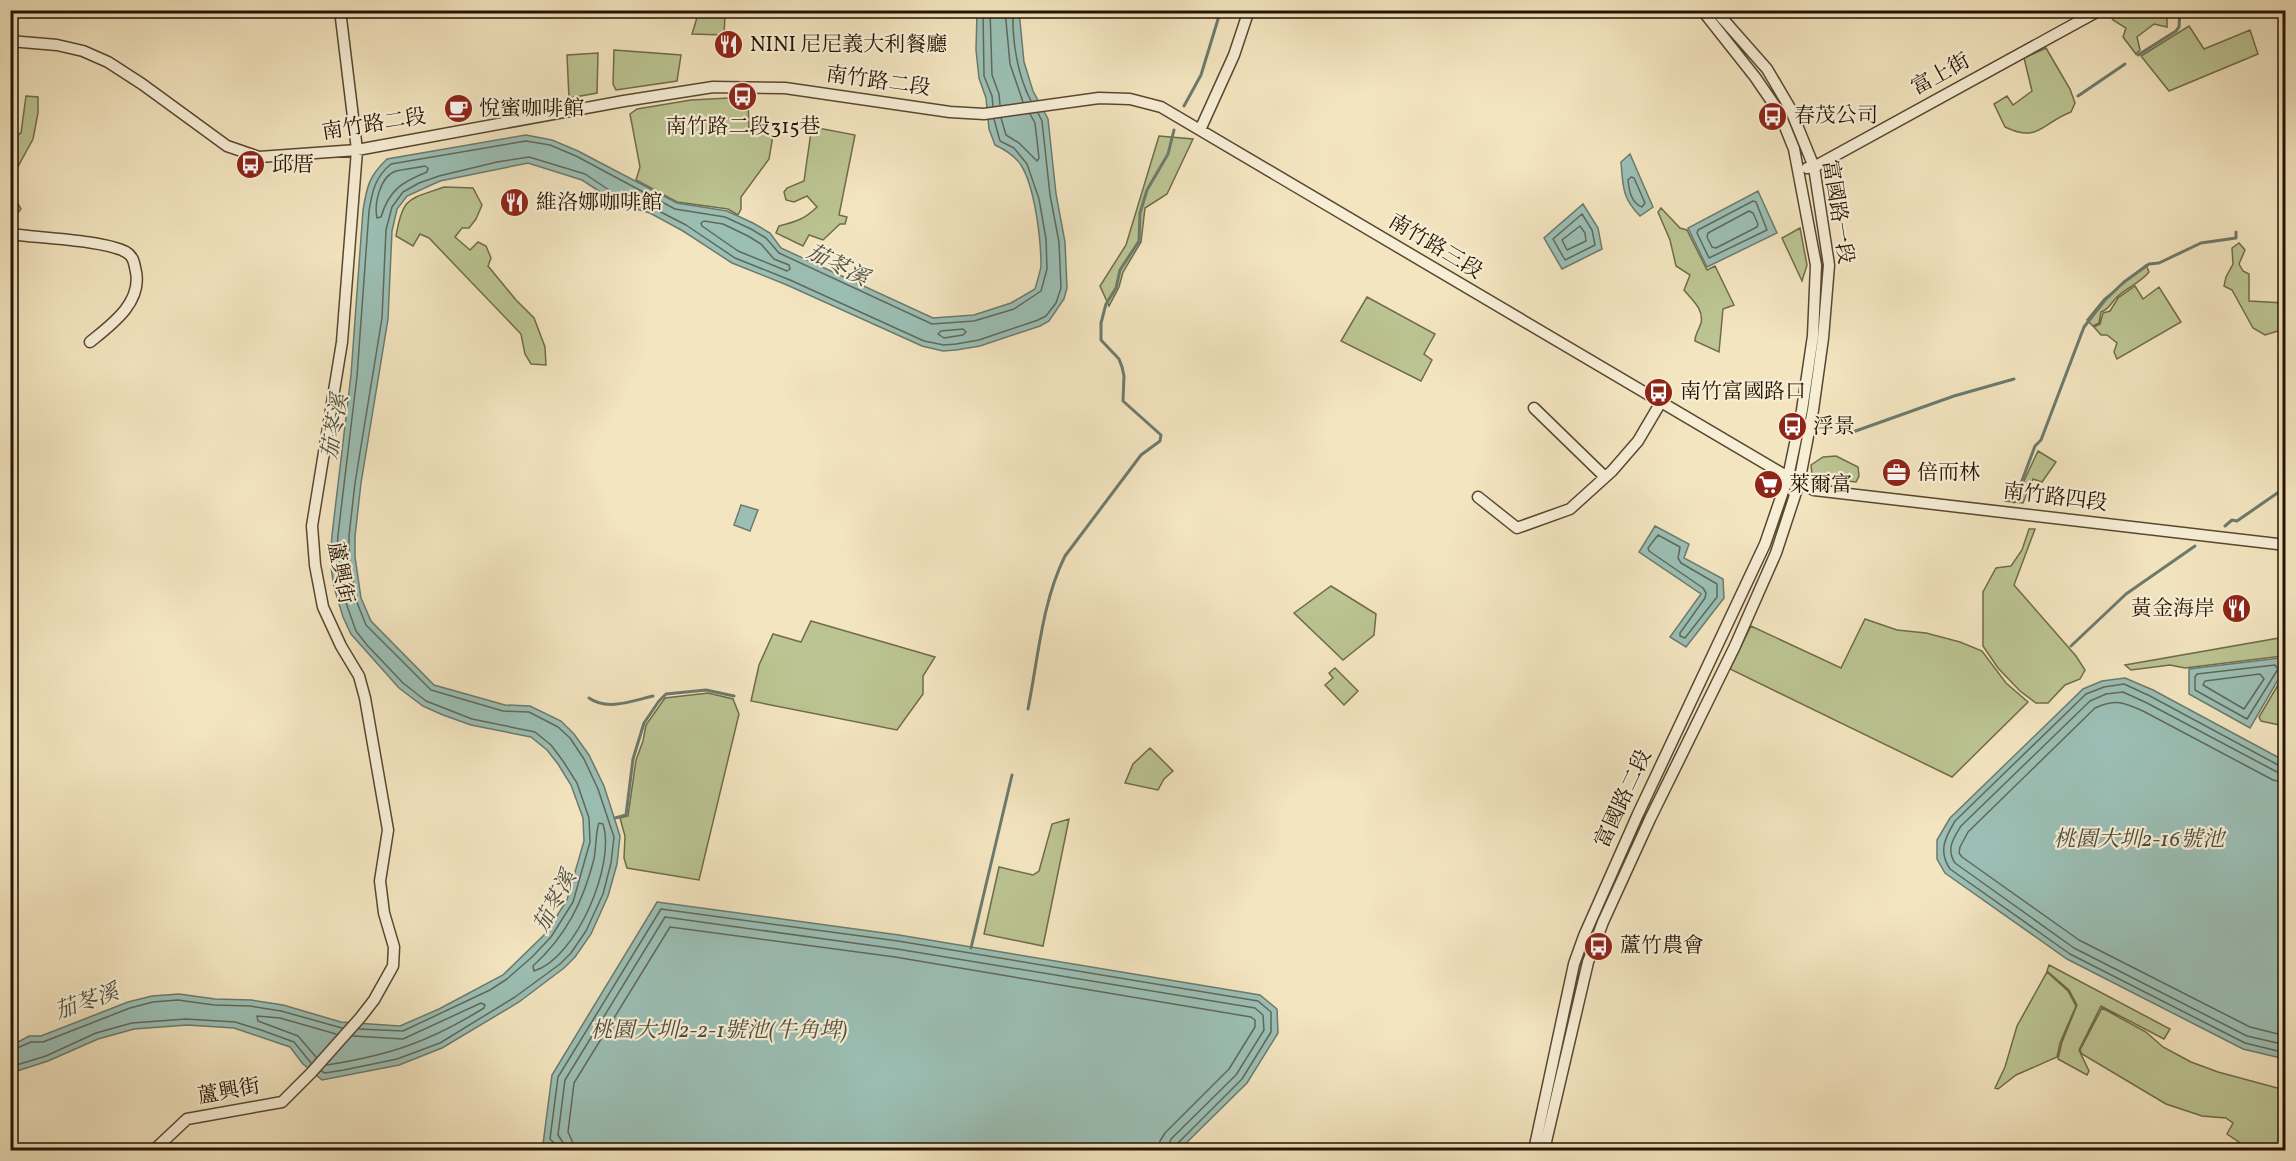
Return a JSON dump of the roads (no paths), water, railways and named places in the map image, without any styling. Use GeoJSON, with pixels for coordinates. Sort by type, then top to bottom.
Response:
{"type":"FeatureCollection","features":[{"type":"Feature","properties":{"kind":"street","name":"蘆興街"},"geometry":{"type":"LineString","coordinates":[[154,1150],[187,1119],[282,1102],[360,1018],[374,1000],[393,966],[394,947],[384,913],[380,880],[388,830],[365,698],[359,676],[341,646],[323,607],[315,565],[312,526],[342,342],[357,150],[340,10]]}},
{"type":"Feature","properties":{"kind":"street"},"geometry":{"type":"LineString","coordinates":[[1200,130],[1234,55],[1250,10]]}},
{"type":"Feature","properties":{"kind":"street","name":"富國路一段"},"geometry":{"type":"LineString","coordinates":[[1702,10],[1755,77],[1779,112],[1794,149],[1816,265],[1813,336],[1802,410],[1788,477]]}},
{"type":"Feature","properties":{"kind":"street","name":"富國路一段"},"geometry":{"type":"LineString","coordinates":[[1715,10],[1767,69],[1790,108],[1814,167],[1829,265],[1823,338],[1799,483]]}},
{"type":"Feature","properties":{"kind":"street","name":"富上街"},"geometry":{"type":"LineString","coordinates":[[1798,170],[1814,167],[2100,10]]}},
{"type":"Feature","properties":{"kind":"street","name":"南竹路二段"},"geometry":{"type":"LineString","coordinates":[[10,41],[57,45],[83,51],[108,62],[227,146],[259,157],[357,150],[712,87],[785,88],[950,112]]}},
{"type":"Feature","properties":{"kind":"street","name":"南竹路三段"},"geometry":{"type":"LineString","coordinates":[[950,112],[984,114],[1099,98],[1130,99],[1161,108],[1788,477]]}},
{"type":"Feature","properties":{"kind":"street"},"geometry":{"type":"LineString","coordinates":[[10,234],[106,246],[125,252],[133,258],[137,279],[136,293],[117,320],[90,342]]}},
{"type":"Feature","properties":{"kind":"street"},"geometry":{"type":"LineString","coordinates":[[1478,497],[1517,528],[1570,509],[1605,477],[1638,441],[1661,402]]}},
{"type":"Feature","properties":{"kind":"street"},"geometry":{"type":"LineString","coordinates":[[1534,408],[1605,477]]}},
{"type":"Feature","properties":{"kind":"street","name":"南竹路四段"},"geometry":{"type":"LineString","coordinates":[[1788,477],[1814,490],[2286,545]]}},
{"type":"Feature","properties":{"kind":"street","name":"富國路二段"},"geometry":{"type":"LineString","coordinates":[[1534,1150],[1574,964],[1584,936],[1646,797],[1765,544],[1788,477]]}},
{"type":"Feature","properties":{"kind":"street","name":"富國路二段"},"geometry":{"type":"LineString","coordinates":[[1544,1150],[1588,962],[1650,819],[1736,646],[1776,553],[1799,483]]}},
{"type":"Feature","properties":{"kind":"water"},"geometry":{"type":"Polygon","coordinates":[[[977,11],[1019,11],[1024,62],[1033,91],[1048,119],[1056,194],[1065,242],[1067,288],[1064,299],[1049,321],[1040,326],[980,346],[943,351],[922,346],[787,285],[732,263],[683,231],[650,213],[619,204],[582,180],[528,163],[440,181],[407,196],[397,209],[392,231],[388,319],[361,483],[355,536],[355,557],[361,598],[371,621],[434,685],[505,705],[530,706],[561,721],[589,755],[604,786],[620,836],[617,864],[608,896],[591,934],[575,957],[519,1002],[442,1048],[399,1065],[322,1080],[303,1064],[290,1047],[234,1028],[187,1025],[134,1029],[98,1039],[48,1061],[11,1073],[11,1046],[29,1036],[41,1036],[128,1002],[152,996],[179,994],[215,999],[251,1000],[283,1005],[341,1022],[400,1026],[439,1009],[503,975],[546,933],[567,900],[584,841],[583,818],[571,785],[558,764],[547,750],[531,737],[471,725],[443,715],[423,706],[399,688],[351,634],[334,587],[330,561],[332,535],[351,375],[363,210],[370,182],[381,165],[387,159],[526,135],[552,140],[578,151],[677,203],[727,211],[753,223],[770,233],[781,248],[933,318],[974,315],[1011,303],[1035,289],[1041,266],[1036,214],[1026,175],[1016,158],[995,145],[989,129],[986,98],[979,78],[976,50],[977,11]]]}},
{"type":"Feature","properties":{"kind":"water"},"geometry":{"type":"Polygon","coordinates":[[[1630,154],[1653,207],[1640,216],[1630,203],[1623,185],[1621,162],[1630,154]]]}},
{"type":"Feature","properties":{"kind":"water"},"geometry":{"type":"Polygon","coordinates":[[[1758,191],[1777,233],[1707,267],[1688,228],[1758,191]]]}},
{"type":"Feature","properties":{"kind":"water"},"geometry":{"type":"Polygon","coordinates":[[[1583,204],[1598,228],[1602,249],[1562,269],[1544,238],[1583,204]]]}},
{"type":"Feature","properties":{"kind":"water"},"geometry":{"type":"Polygon","coordinates":[[[741,505],[758,510],[750,531],[734,525],[741,505]]]}},
{"type":"Feature","properties":{"kind":"water"},"geometry":{"type":"Polygon","coordinates":[[[1655,526],[1689,544],[1684,558],[1723,579],[1724,598],[1686,647],[1670,637],[1701,594],[1639,552],[1655,526]]]}},
{"type":"Feature","properties":{"kind":"water"},"geometry":{"type":"Polygon","coordinates":[[[2280,658],[2285,668],[2250,728],[2189,694],[2189,669],[2280,658]]]}},
{"type":"Feature","properties":{"kind":"water","name":"桃園大圳2-16號池"},"geometry":{"type":"Polygon","coordinates":[[[2125,678],[2153,690],[2285,761],[2285,1059],[2243,1049],[2067,959],[1945,873],[1937,859],[1937,840],[1950,818],[2083,689],[2102,681],[2125,678]]]}},
{"type":"Feature","properties":{"kind":"water","name":"桃園大圳2-2-1號池(牛角埤)"},"geometry":{"type":"Polygon","coordinates":[[[657,902],[899,935],[1260,995],[1277,1009],[1278,1033],[1247,1083],[1179,1150],[556,1150],[543,1144],[552,1075],[657,902]]]}},
{"type":"Feature","properties":{"kind":"waterway"},"geometry":{"type":"LineString","coordinates":[[1184,106],[1201,75],[1219,16],[1226,10]]}},
{"type":"Feature","properties":{"kind":"waterway"},"geometry":{"type":"LineString","coordinates":[[1960,10],[1962,14],[1971,10]]}},
{"type":"Feature","properties":{"kind":"waterway"},"geometry":{"type":"LineString","coordinates":[[2138,55],[2176,31],[2179,27],[2180,10]]}},
{"type":"Feature","properties":{"kind":"waterway"},"geometry":{"type":"LineString","coordinates":[[2078,96],[2125,64]]}},
{"type":"Feature","properties":{"kind":"waterway"},"geometry":{"type":"LineString","coordinates":[[1028,709],[1046,611],[1065,556],[1141,455],[1160,441],[1161,435],[1123,401],[1122,367],[1119,359],[1101,340],[1101,323],[1106,304],[1116,288],[1120,270],[1139,241],[1140,213],[1147,190],[1168,154],[1174,130]]}},
{"type":"Feature","properties":{"kind":"waterway"},"geometry":{"type":"LineString","coordinates":[[2014,502],[2035,446],[2041,440],[2084,327],[2105,300],[2124,282],[2149,264],[2159,263],[2201,243],[2236,238],[2236,232]]}},
{"type":"Feature","properties":{"kind":"waterway"},"geometry":{"type":"LineString","coordinates":[[1850,433],[1954,396],[2014,379]]}},
{"type":"Feature","properties":{"kind":"waterway"},"geometry":{"type":"LineString","coordinates":[[2225,526],[2232,520],[2237,521],[2286,487]]}},
{"type":"Feature","properties":{"kind":"waterway"},"geometry":{"type":"LineString","coordinates":[[2071,646],[2126,594],[2195,546]]}},
{"type":"Feature","properties":{"kind":"waterway"},"geometry":{"type":"LineString","coordinates":[[615,818],[626,815],[633,759],[644,723],[659,701],[666,694],[706,690],[734,696]]}},
{"type":"Feature","properties":{"kind":"waterway"},"geometry":{"type":"LineString","coordinates":[[589,698],[596,702],[612,704],[653,696]]}},
{"type":"Feature","properties":{"kind":"waterway"},"geometry":{"type":"LineString","coordinates":[[971,948],[1012,775]]}},
{"type":"Feature","properties":{"kind":"place","name":"NINI 尼尼義大利餐廳"},"geometry":{"type":"Point","coordinates":[729,45]}},
{"type":"Feature","properties":{"kind":"place","name":"南竹路二段315巷"},"geometry":{"type":"Point","coordinates":[743,96]}},
{"type":"Feature","properties":{"kind":"place","name":"悅蜜咖啡館"},"geometry":{"type":"Point","coordinates":[458,109]}},
{"type":"Feature","properties":{"kind":"place","name":"春茂公司"},"geometry":{"type":"Point","coordinates":[1773,116]}},
{"type":"Feature","properties":{"kind":"place","name":"邱厝"},"geometry":{"type":"Point","coordinates":[251,165]}},
{"type":"Feature","properties":{"kind":"place","name":"維洛娜咖啡館"},"geometry":{"type":"Point","coordinates":[515,203]}},
{"type":"Feature","properties":{"kind":"place","name":"南竹富國路口"},"geometry":{"type":"Point","coordinates":[1659,392]}},
{"type":"Feature","properties":{"kind":"place","name":"浮景"},"geometry":{"type":"Point","coordinates":[1792,427]}},
{"type":"Feature","properties":{"kind":"place","name":"倍而林"},"geometry":{"type":"Point","coordinates":[1896,473]}},
{"type":"Feature","properties":{"kind":"place","name":"萊爾富"},"geometry":{"type":"Point","coordinates":[1768,485]}},
{"type":"Feature","properties":{"kind":"place","name":"黃金海岸"},"geometry":{"type":"Point","coordinates":[2236,609]}},
{"type":"Feature","properties":{"kind":"place","name":"蘆竹農會"},"geometry":{"type":"Point","coordinates":[1599,946]}},
{"type":"Feature","properties":{"kind":"water label","name":"茄苳溪"},"geometry":{"type":"Point","coordinates":[837,266]}},
{"type":"Feature","properties":{"kind":"water label","name":"茄苳溪"},"geometry":{"type":"Point","coordinates":[336,427]}},
{"type":"Feature","properties":{"kind":"water label","name":"茄苳溪"},"geometry":{"type":"Point","coordinates":[556,902]}},
{"type":"Feature","properties":{"kind":"water label","name":"茄苳溪"},"geometry":{"type":"Point","coordinates":[87,1003]}}]}
